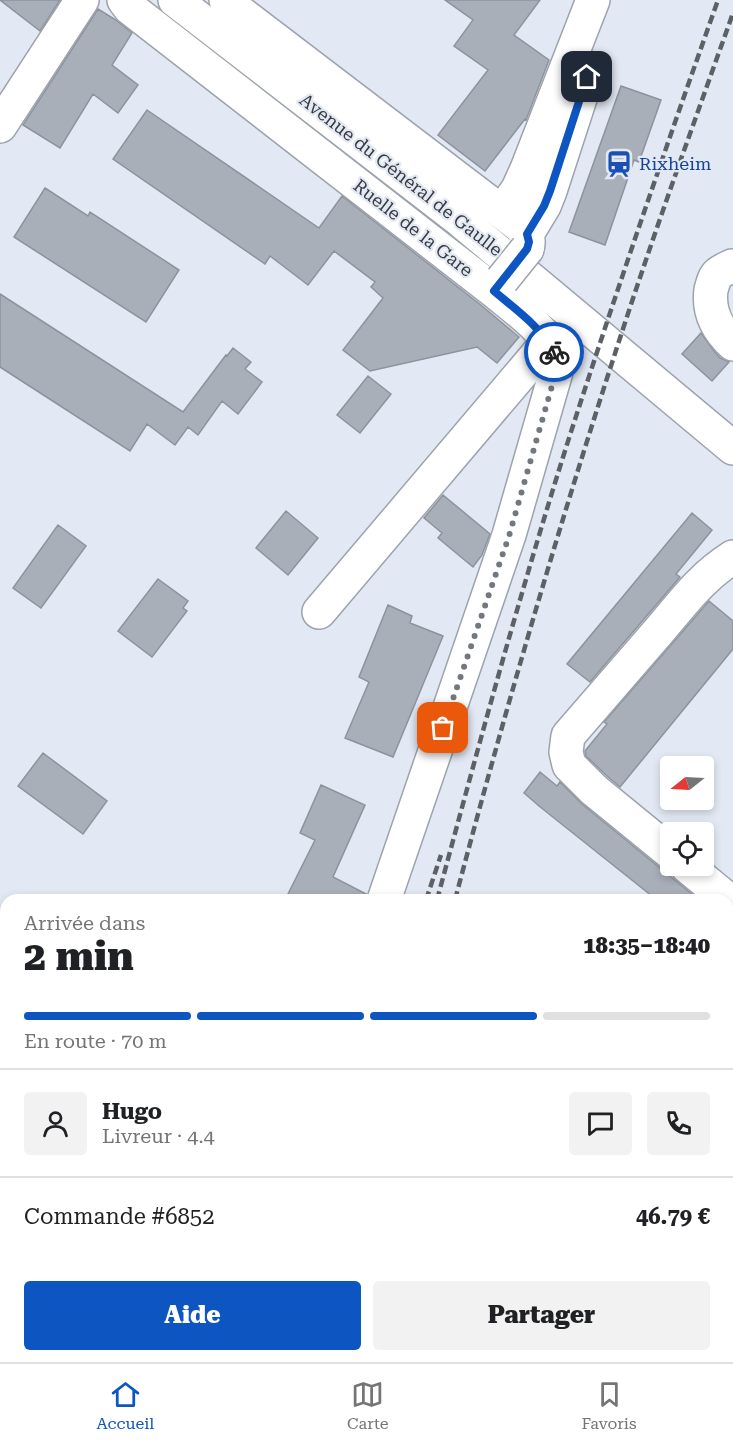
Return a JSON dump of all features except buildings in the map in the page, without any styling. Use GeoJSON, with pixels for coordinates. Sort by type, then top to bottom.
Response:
{"type":"FeatureCollection","features":[{"type":"Feature","properties":{"kind":"main road"},"geometry":{"type":"LineString","coordinates":[[0,126],[82,0]]}},
{"type":"Feature","properties":{"kind":"main road","name":"Ruelle de la Gare"},"geometry":{"type":"LineString","coordinates":[[124,0],[130,8],[498,285],[536,327],[555,354],[556,372],[509,536],[386,894]]}},
{"type":"Feature","properties":{"kind":"main road","name":"Avenue du Général de Gaulle"},"geometry":{"type":"LineString","coordinates":[[175,0],[451,213],[733,448]]}},
{"type":"Feature","properties":{"kind":"main road"},"geometry":{"type":"LineString","coordinates":[[226,0],[520,226],[527,242]]}},
{"type":"Feature","properties":{"kind":"main road"},"geometry":{"type":"LineString","coordinates":[[502,212],[518,189],[527,169],[592,0]]}},
{"type":"Feature","properties":{"kind":"main road"},"geometry":{"type":"LineString","coordinates":[[498,285],[527,242],[550,191],[588,68]]}},
{"type":"Feature","properties":{"kind":"main road"},"geometry":{"type":"LineString","coordinates":[[732,266],[718,274],[713,281],[709,302],[717,325],[733,344]]}},
{"type":"Feature","properties":{"kind":"main road"},"geometry":{"type":"LineString","coordinates":[[319,612],[548,342]]}},
{"type":"Feature","properties":{"kind":"main road"},"geometry":{"type":"LineString","coordinates":[[660,844],[594,790],[569,765],[566,752],[568,736],[695,587],[733,557]]}},
{"type":"Feature","properties":{"kind":"main road"},"geometry":{"type":"LineString","coordinates":[[699,876],[721,894]]}},
{"type":"Feature","properties":{"kind":"railway"},"geometry":{"type":"LineString","coordinates":[[439,894],[552,493],[624,271],[718,0]]}},
{"type":"Feature","properties":{"kind":"railway"},"geometry":{"type":"LineString","coordinates":[[457,894],[513,687],[576,475],[648,254],[733,13]]}},
{"type":"Feature","properties":{"kind":"railway"},"geometry":{"type":"LineString","coordinates":[[428,894],[441,855]]}},
{"type":"Feature","properties":{"kind":"way so far"},"geometry":{"type":"LineString","coordinates":[[443,728],[509,536],[556,372],[554,352]]}},
{"type":"Feature","properties":{"kind":"place","name":"Rixheim"},"geometry":{"type":"Point","coordinates":[619,164]}},
{"type":"Feature","properties":{"kind":"route"},"geometry":{"type":"LineString","coordinates":[[554,352],[536,327],[494,291],[527,249],[529,242],[527,234],[550,191],[587,77]]}}]}
